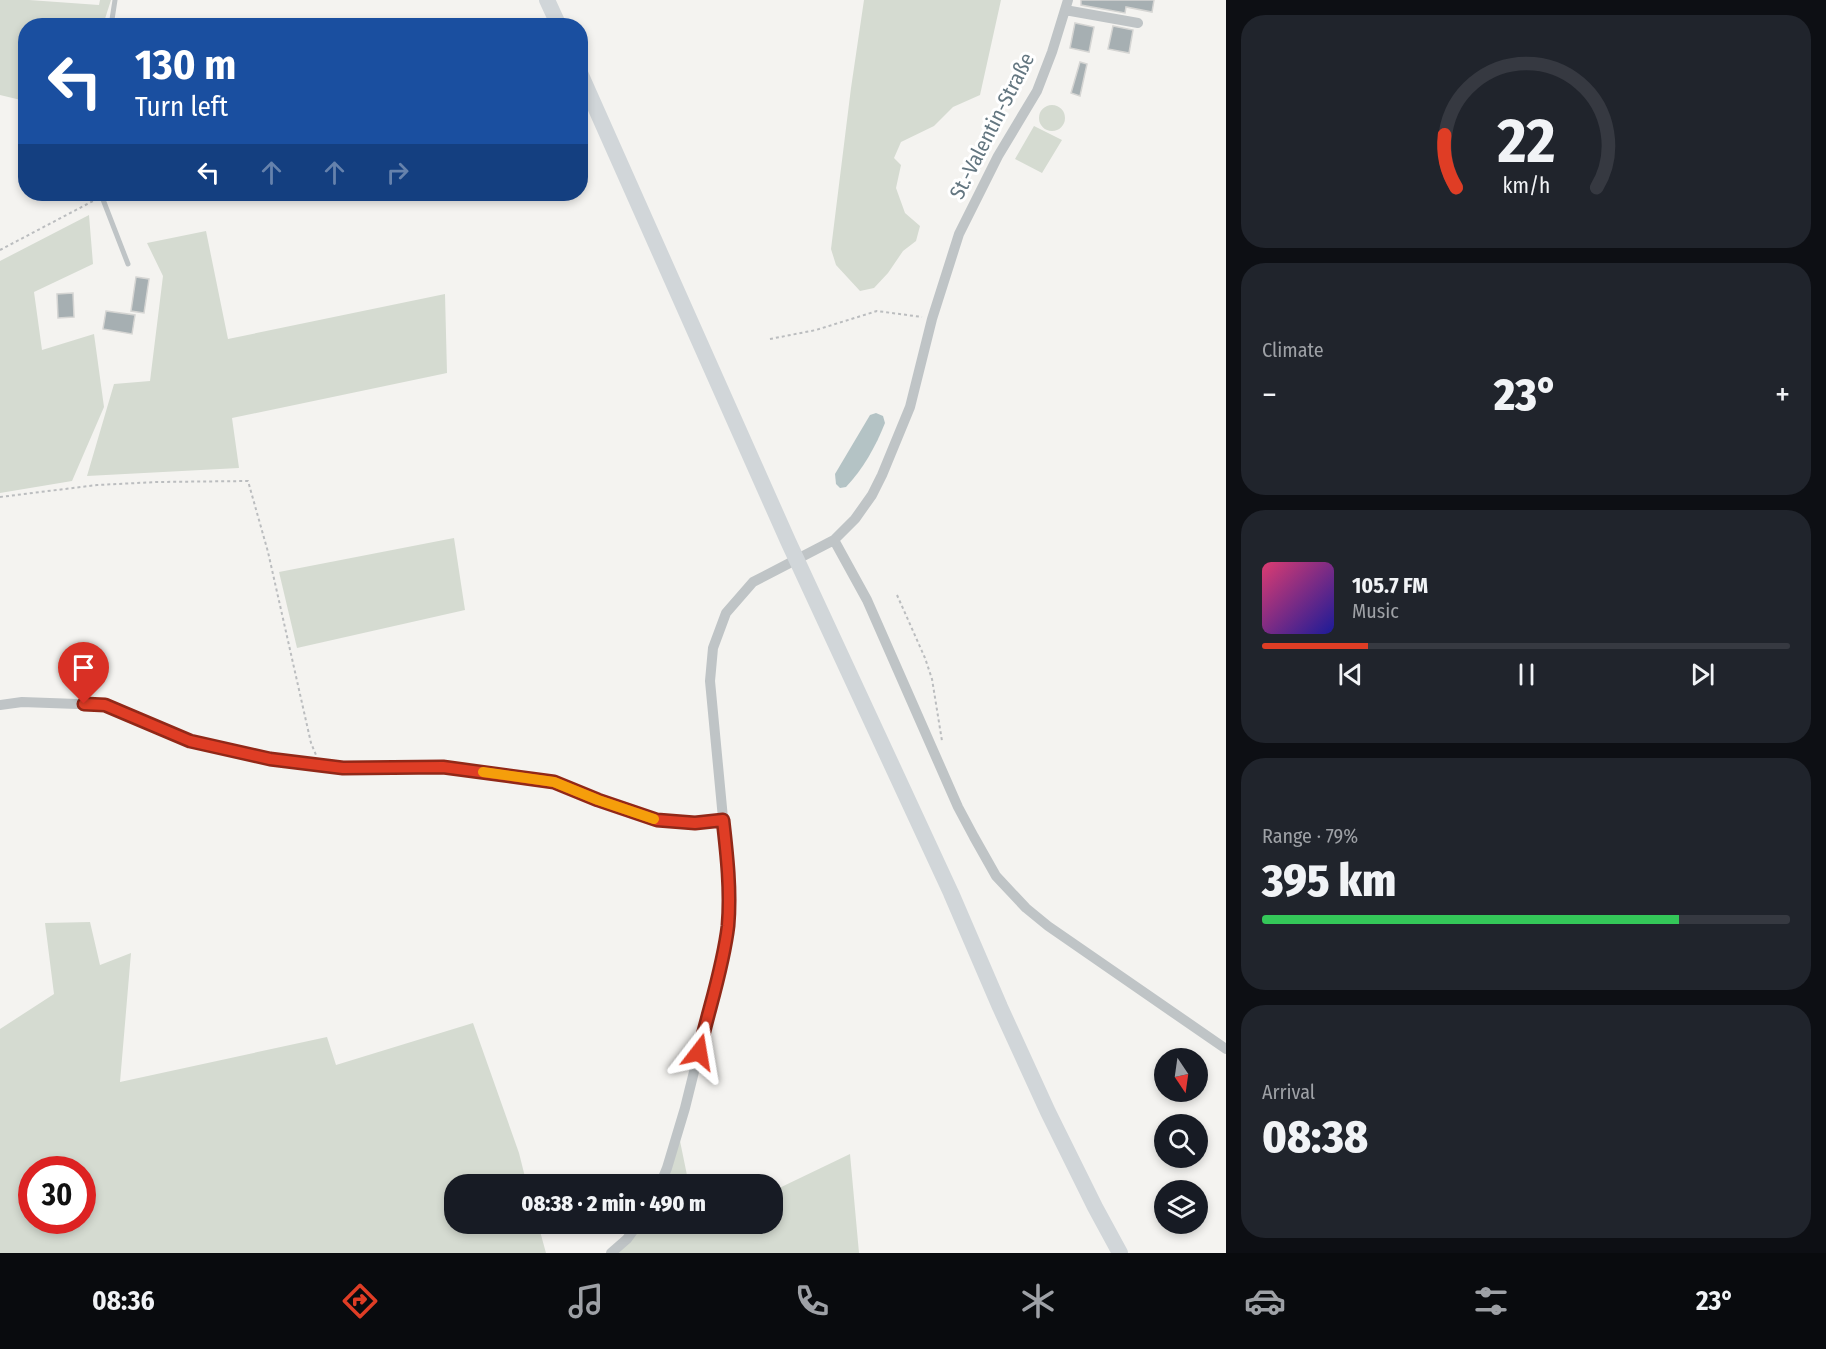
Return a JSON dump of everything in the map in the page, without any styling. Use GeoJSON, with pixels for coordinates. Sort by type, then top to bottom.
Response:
{"type":"FeatureCollection","features":[{"type":"Feature","properties":{"kind":"main road"},"geometry":{"type":"LineString","coordinates":[[547,0],[555,18]]}},
{"type":"Feature","properties":{"kind":"main road"},"geometry":{"type":"LineString","coordinates":[[588,91],[788,541],[951,893],[1000,1007],[1095,1207],[1120,1253]]}},
{"type":"Feature","properties":{"kind":"street"},"geometry":{"type":"LineString","coordinates":[[1067,5],[1138,23]]}},
{"type":"Feature","properties":{"kind":"street","name":"St.-Valentin-Straße"},"geometry":{"type":"LineString","coordinates":[[664,1174],[685,1108],[728,927],[729,889],[710,681],[713,648],[726,613],[753,582],[834,540],[855,519],[872,495],[910,407],[932,319],[959,234],[998,156],[1037,91],[1067,5]]}},
{"type":"Feature","properties":{"kind":"street"},"geometry":{"type":"LineString","coordinates":[[834,540],[867,600],[958,807],[996,876],[1026,908],[1048,926],[1226,1049]]}},
{"type":"Feature","properties":{"kind":"street"},"geometry":{"type":"LineString","coordinates":[[0,705],[22,702],[105,705],[190,741],[270,759],[343,768],[454,768],[554,782],[657,820],[695,823],[723,820]]}},
{"type":"Feature","properties":{"kind":"street"},"geometry":{"type":"LineString","coordinates":[[611,1253],[631,1234]]}},
{"type":"Feature","properties":{"kind":"lane"},"geometry":{"type":"LineString","coordinates":[[112,18],[115,0]]}},
{"type":"Feature","properties":{"kind":"lane"},"geometry":{"type":"LineString","coordinates":[[104,201],[128,264]]}},
{"type":"Feature","properties":{"kind":"path"},"geometry":{"type":"LineString","coordinates":[[0,250],[91,201]]}},
{"type":"Feature","properties":{"kind":"path"},"geometry":{"type":"LineString","coordinates":[[770,339],[816,330],[877,311],[932,319]]}},
{"type":"Feature","properties":{"kind":"path"},"geometry":{"type":"LineString","coordinates":[[0,497],[97,485],[248,481],[268,552],[311,743],[321,766]]}},
{"type":"Feature","properties":{"kind":"path"},"geometry":{"type":"LineString","coordinates":[[897,595],[929,668],[942,742]]}},
{"type":"Feature","properties":{"kind":"shaded area"},"geometry":{"type":"Polygon","coordinates":[[[0,0],[99,5],[100,0],[111,0],[105,18],[18,18],[18,99],[0,95],[0,0]]]}},
{"type":"Feature","properties":{"kind":"shaded area"},"geometry":{"type":"Polygon","coordinates":[[[864,0],[1001,0],[980,95],[953,107],[934,126],[901,142],[894,158],[901,165],[896,188],[905,213],[920,226],[916,241],[903,251],[874,288],[860,291],[836,265],[831,249],[864,0]]]}},
{"type":"Feature","properties":{"kind":"shaded area"},"geometry":{"type":"Polygon","coordinates":[[[1052,105],[1061,109],[1065,118],[1061,127],[1052,131],[1043,127],[1039,118],[1043,109],[1052,105]]]}},
{"type":"Feature","properties":{"kind":"shaded area"},"geometry":{"type":"Polygon","coordinates":[[[1034,126],[1062,140],[1042,173],[1015,159],[1034,126]]]}},
{"type":"Feature","properties":{"kind":"shaded area"},"geometry":{"type":"Polygon","coordinates":[[[89,215],[93,264],[34,292],[42,350],[94,334],[104,407],[72,481],[0,493],[0,261],[89,215]]]}},
{"type":"Feature","properties":{"kind":"shaded area"},"geometry":{"type":"Polygon","coordinates":[[[206,231],[228,339],[445,294],[447,373],[232,418],[239,468],[87,476],[114,384],[150,381],[163,276],[147,243],[206,231]]]}},
{"type":"Feature","properties":{"kind":"shaded area"},"geometry":{"type":"Polygon","coordinates":[[[876,413],[883,416],[885,423],[878,440],[858,473],[846,487],[840,488],[836,484],[835,474],[870,415],[876,413]]]}},
{"type":"Feature","properties":{"kind":"shaded area"},"geometry":{"type":"Polygon","coordinates":[[[454,538],[465,610],[297,648],[279,572],[454,538]]]}},
{"type":"Feature","properties":{"kind":"shaded area"},"geometry":{"type":"Polygon","coordinates":[[[90,922],[100,965],[131,953],[120,1082],[327,1037],[336,1065],[473,1023],[524,1174],[444,1174],[444,1234],[541,1234],[546,1253],[0,1253],[0,1029],[54,994],[45,923],[90,922]]]}},
{"type":"Feature","properties":{"kind":"shaded area"},"geometry":{"type":"Polygon","coordinates":[[[680,1141],[687,1174],[666,1174],[680,1141]]]}},
{"type":"Feature","properties":{"kind":"shaded area"},"geometry":{"type":"Polygon","coordinates":[[[850,1154],[859,1253],[611,1253],[629,1234],[783,1234],[783,1186],[850,1154]]]}},
{"type":"Feature","properties":{"kind":"building"},"geometry":{"type":"Polygon","coordinates":[[[1081,0],[1154,0],[1152,12],[1126,7],[1125,13],[1081,5],[1081,0]]]}},
{"type":"Feature","properties":{"kind":"building"},"geometry":{"type":"Polygon","coordinates":[[[1075,23],[1094,27],[1089,52],[1070,48],[1075,23]]]}},
{"type":"Feature","properties":{"kind":"building"},"geometry":{"type":"Polygon","coordinates":[[[1113,26],[1133,30],[1129,53],[1108,49],[1113,26]]]}},
{"type":"Feature","properties":{"kind":"building"},"geometry":{"type":"Polygon","coordinates":[[[1080,62],[1087,64],[1080,96],[1071,93],[1080,62]]]}},
{"type":"Feature","properties":{"kind":"building"},"geometry":{"type":"Polygon","coordinates":[[[136,277],[149,279],[144,313],[131,311],[136,277]]]}},
{"type":"Feature","properties":{"kind":"building"},"geometry":{"type":"Polygon","coordinates":[[[73,293],[74,317],[58,318],[57,294],[73,293]]]}},
{"type":"Feature","properties":{"kind":"building"},"geometry":{"type":"Polygon","coordinates":[[[106,311],[135,315],[132,334],[103,329],[106,311]]]}},
{"type":"Feature","properties":{"kind":"slow traffic"},"geometry":{"type":"LineString","coordinates":[[483,772],[554,782],[654,819]]}},
{"type":"Feature","properties":{"kind":"route"},"geometry":{"type":"LineString","coordinates":[[84,704],[105,705],[190,741],[270,759],[343,768],[443,767],[554,782],[657,820],[695,823],[723,820],[729,889],[728,927],[699,1052]]}}]}
